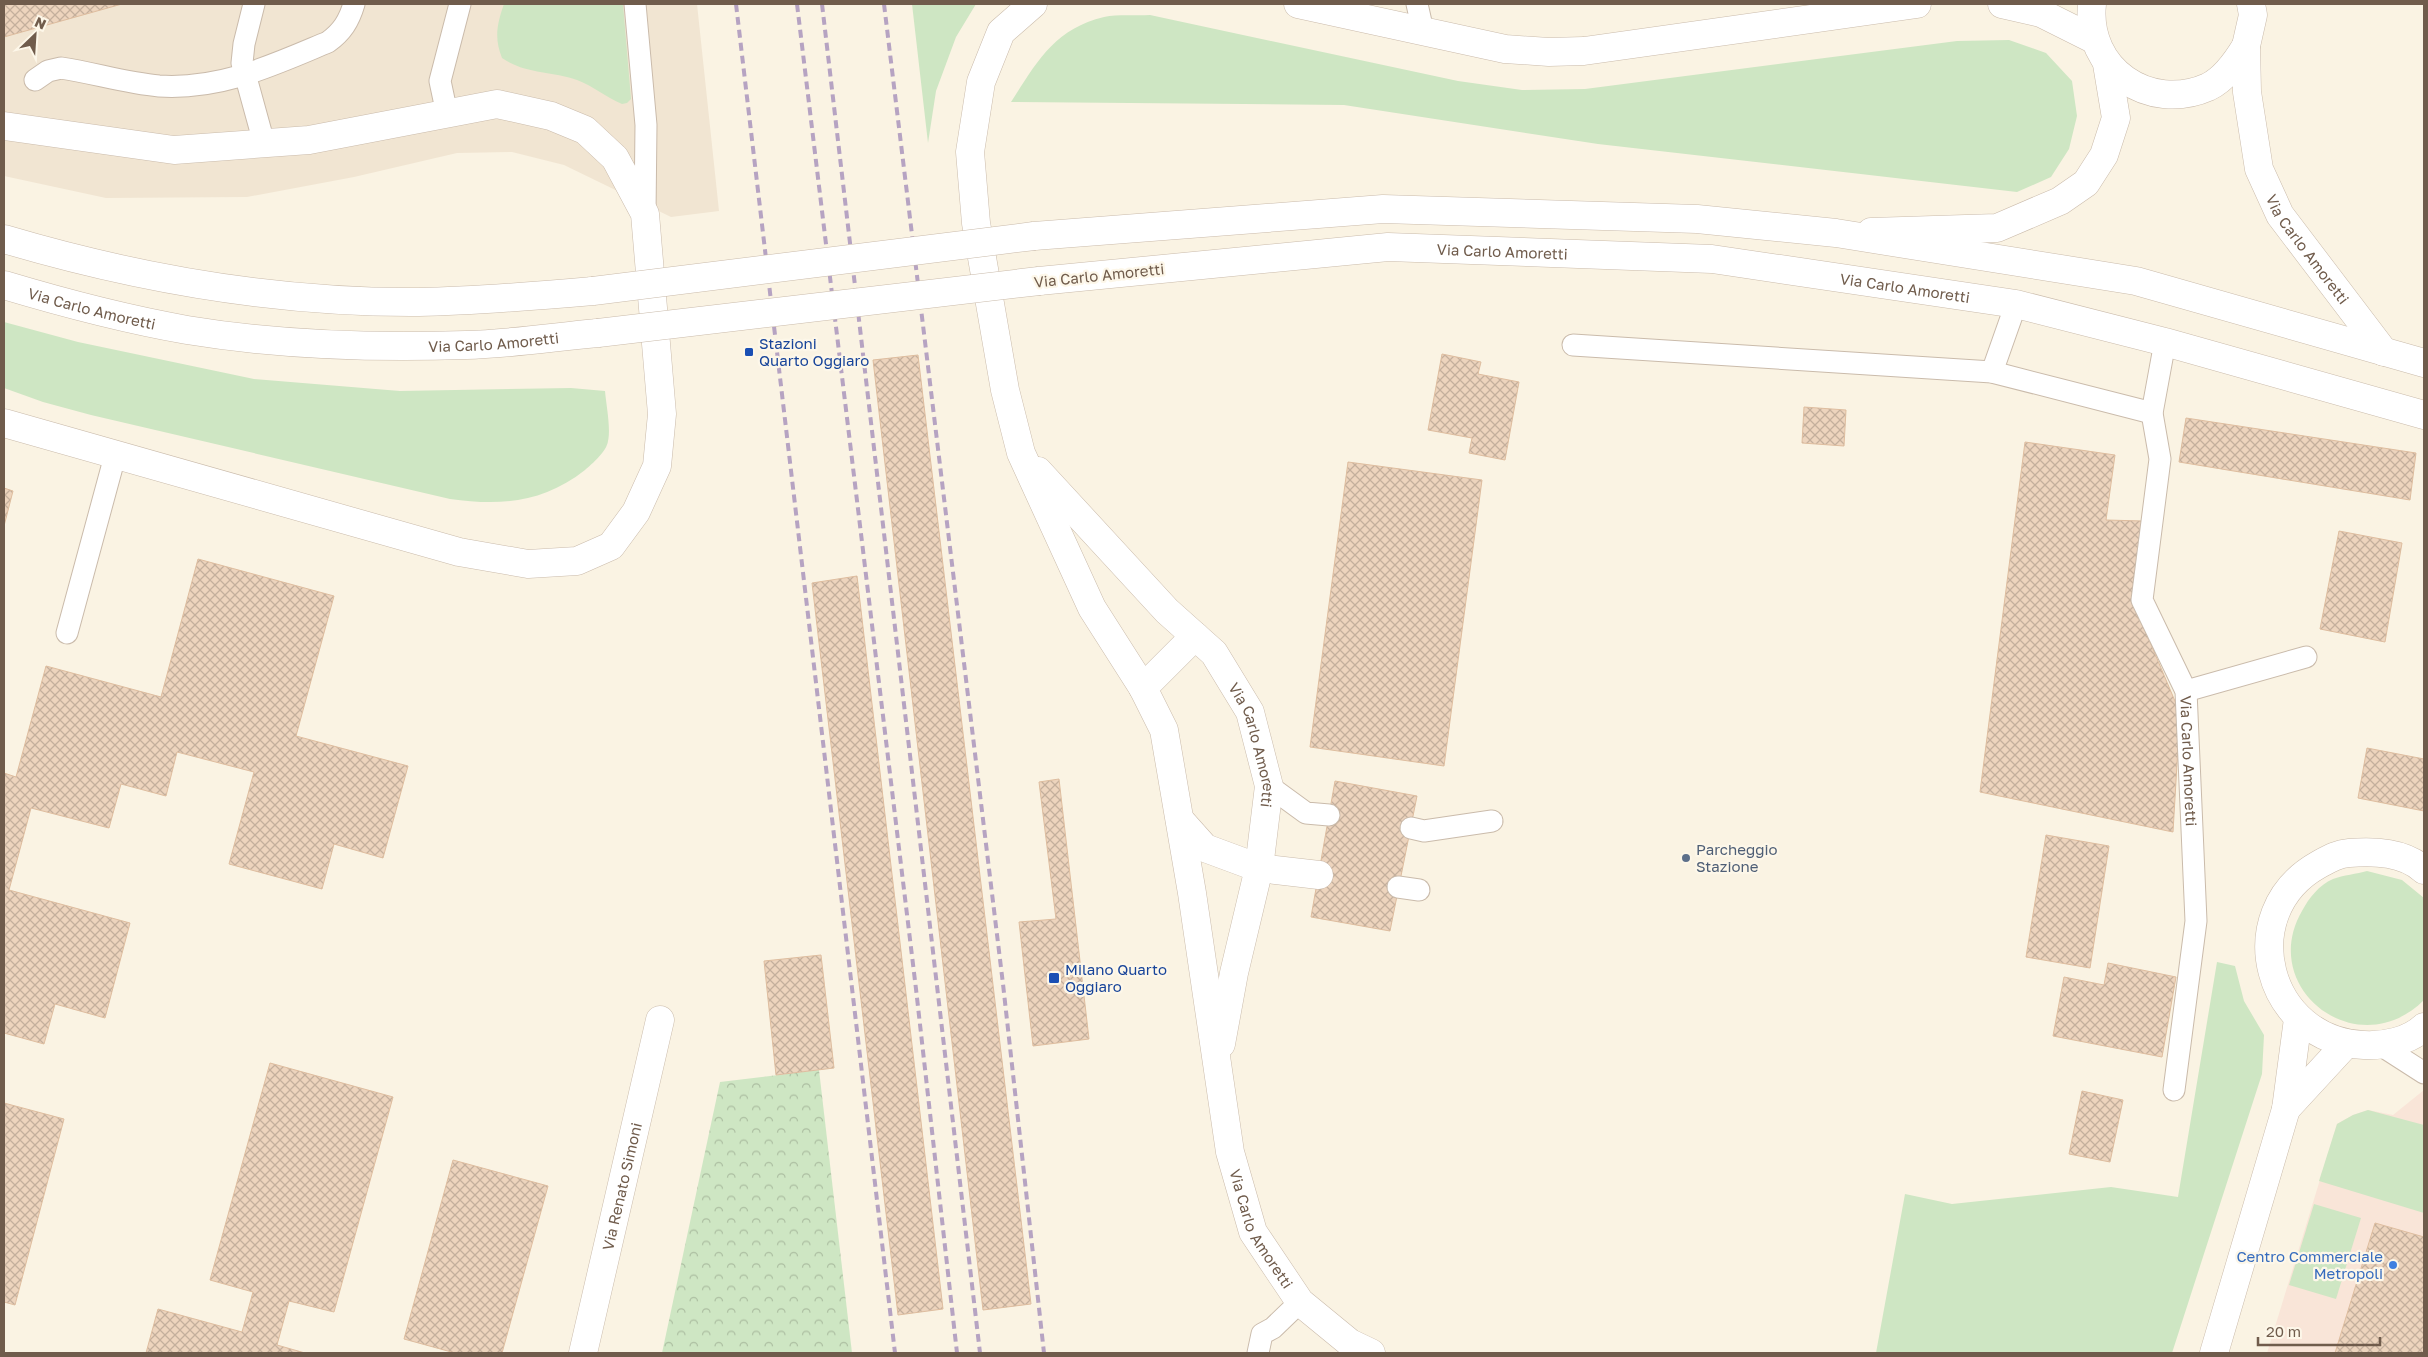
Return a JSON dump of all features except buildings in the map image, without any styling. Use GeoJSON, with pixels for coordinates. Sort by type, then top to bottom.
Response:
{"type":"FeatureCollection","features":[{"type":"Feature","properties":{"kind":"street","name":"Via Carlo Amoretti"},"geometry":{"type":"LineString","coordinates":[[1033,4],[1001,32],[981,82],[970,152],[976,223],[1005,390],[1021,453],[1092,608],[1143,688],[1164,730],[1180,820],[1230,1152],[1253,1232],[1300,1302],[1350,1343],[1371,1353]]}},
{"type":"Feature","properties":{"kind":"street"},"geometry":{"type":"LineString","coordinates":[[1298,4],[1505,50],[1549,52],[1575,51],[1917,4]]}},
{"type":"Feature","properties":{"kind":"street"},"geometry":{"type":"LineString","coordinates":[[2002,4],[2041,13],[2095,40]]}},
{"type":"Feature","properties":{"kind":"street","name":"Via Carlo Amoretti"},"geometry":{"type":"LineString","coordinates":[[1836,233],[1997,228],[2060,201],[2086,183],[2104,155],[2116,118],[2107,64],[2095,40],[2091,18],[2092,4]]}},
{"type":"Feature","properties":{"kind":"street","name":"Via Carlo Amoretti"},"geometry":{"type":"LineString","coordinates":[[2251,4],[2253,15],[2246,46],[2247,92],[2258,169],[2280,215],[2384,352]]}},
{"type":"Feature","properties":{"kind":"street","name":"Via Carlo Amoretti"},"geometry":{"type":"LineString","coordinates":[[2107,64],[2128,83],[2156,94],[2183,95],[2210,86],[2234,66],[2246,46]]}},
{"type":"Feature","properties":{"kind":"street"},"geometry":{"type":"LineString","coordinates":[[4,126],[174,150],[309,140],[498,104],[551,116],[585,130],[615,158],[645,214],[662,414],[657,466],[636,512],[611,546],[576,561],[528,564],[459,552],[4,423]]}},
{"type":"Feature","properties":{"kind":"street","name":"Via Carlo Amoretti"},"geometry":{"type":"LineString","coordinates":[[4,239],[121,270],[198,286],[342,300],[418,302],[593,291],[1034,236],[1383,209],[1698,219],[1836,233],[2136,281],[2424,363]]}},
{"type":"Feature","properties":{"kind":"street","name":"Via Carlo Amoretti"},"geometry":{"type":"LineString","coordinates":[[4,286],[120,317],[188,330],[254,338],[340,344],[468,345],[598,333],[1039,281],[1388,247],[1712,260],[2016,304],[2165,342],[2424,415]]}},
{"type":"Feature","properties":{"kind":"street","name":"Via Carlo Amoretti"},"geometry":{"type":"LineString","coordinates":[[1021,453],[1167,611],[1214,653],[1250,712],[1269,786],[1259,868],[1234,973],[1217,1066]]}},
{"type":"Feature","properties":{"kind":"street"},"geometry":{"type":"LineString","coordinates":[[1143,688],[1195,636]]}},
{"type":"Feature","properties":{"kind":"street"},"geometry":{"type":"LineString","coordinates":[[1180,820],[1206,848],[1259,868],[1319,875]]}},
{"type":"Feature","properties":{"kind":"street"},"geometry":{"type":"LineString","coordinates":[[2424,870],[2417,863],[2378,850],[2338,854],[2302,874],[2277,906],[2268,946],[2275,986],[2298,1019],[2320,1035],[2345,1045],[2382,1046],[2417,1033],[2424,1027]]}},
{"type":"Feature","properties":{"kind":"street"},"geometry":{"type":"LineString","coordinates":[[2214,1353],[2286,1109],[2298,1019]]}},
{"type":"Feature","properties":{"kind":"street","name":"Via Renato Simoni"},"geometry":{"type":"LineString","coordinates":[[584,1353],[660,1020]]}},
{"type":"Feature","properties":{"kind":"street"},"geometry":{"type":"LineString","coordinates":[[2286,1109],[2345,1045]]}},
{"type":"Feature","properties":{"kind":"lane"},"geometry":{"type":"LineString","coordinates":[[254,4],[244,44],[242,62],[264,143]]}},
{"type":"Feature","properties":{"kind":"lane"},"geometry":{"type":"LineString","coordinates":[[35,80],[48,71],[61,68],[160,86],[211,84],[245,76],[328,42],[339,34],[354,4]]}},
{"type":"Feature","properties":{"kind":"lane"},"geometry":{"type":"LineString","coordinates":[[447,114],[440,81],[460,4]]}},
{"type":"Feature","properties":{"kind":"lane"},"geometry":{"type":"LineString","coordinates":[[635,4],[646,125],[645,214]]}},
{"type":"Feature","properties":{"kind":"lane"},"geometry":{"type":"LineString","coordinates":[[1416,4],[1423,31]]}},
{"type":"Feature","properties":{"kind":"lane"},"geometry":{"type":"LineString","coordinates":[[1992,372],[2016,304]]}},
{"type":"Feature","properties":{"kind":"lane","name":"Via Carlo Amoretti"},"geometry":{"type":"LineString","coordinates":[[2165,342],[2152,413],[2160,459],[2142,600],[2186,691],[2196,921],[2174,1090]]}},
{"type":"Feature","properties":{"kind":"lane"},"geometry":{"type":"LineString","coordinates":[[1573,345],[1992,372],[2152,413]]}},
{"type":"Feature","properties":{"kind":"lane"},"geometry":{"type":"LineString","coordinates":[[67,633],[115,456]]}},
{"type":"Feature","properties":{"kind":"lane"},"geometry":{"type":"LineString","coordinates":[[2186,691],[2306,657]]}},
{"type":"Feature","properties":{"kind":"lane"},"geometry":{"type":"LineString","coordinates":[[1269,786],[1306,813],[1329,814]]}},
{"type":"Feature","properties":{"kind":"lane"},"geometry":{"type":"LineString","coordinates":[[1411,828],[1424,831],[1492,821]]}},
{"type":"Feature","properties":{"kind":"lane"},"geometry":{"type":"LineString","coordinates":[[1398,887],[1419,890]]}},
{"type":"Feature","properties":{"kind":"lane"},"geometry":{"type":"LineString","coordinates":[[2382,1046],[2424,1073]]}},
{"type":"Feature","properties":{"kind":"lane"},"geometry":{"type":"LineString","coordinates":[[1258,1353],[1262,1334],[1274,1328],[1300,1302]]}},
{"type":"Feature","properties":{"kind":"shaded area"},"geometry":{"type":"Polygon","coordinates":[[[4,4],[697,4],[719,211],[671,217],[564,165],[512,152],[457,153],[354,177],[247,197],[106,198],[4,176],[4,4]]]}},
{"type":"Feature","properties":{"kind":"shaded area"},"geometry":{"type":"Polygon","coordinates":[[[2424,1090],[2424,1353],[2267,1353],[2337,1124],[2353,1115],[2368,1110],[2393,1115],[2424,1090]]]}},
{"type":"Feature","properties":{"kind":"green space"},"geometry":{"type":"Polygon","coordinates":[[[504,4],[623,4],[631,99],[627,103],[622,104],[577,80],[529,70],[502,58],[497,31],[504,4]]]}},
{"type":"Feature","properties":{"kind":"green space"},"geometry":{"type":"Polygon","coordinates":[[[912,4],[976,4],[956,37],[936,91],[928,143],[912,4]]]}},
{"type":"Feature","properties":{"kind":"green space"},"geometry":{"type":"Polygon","coordinates":[[[1150,15],[1458,81],[1522,90],[1585,89],[1957,41],[2009,40],[2046,53],[2072,81],[2077,116],[2069,149],[2051,177],[2017,192],[1598,144],[1344,105],[1011,102],[1048,49],[1072,30],[1087,22],[1104,17],[1150,15]]]}},
{"type":"Feature","properties":{"kind":"green space"},"geometry":{"type":"Polygon","coordinates":[[[4,322],[78,342],[254,379],[400,391],[571,388],[605,391],[609,436],[607,445],[602,453],[585,470],[569,481],[537,496],[504,502],[450,499],[91,415],[43,402],[4,388],[4,322]]]}},
{"type":"Feature","properties":{"kind":"green space"},"geometry":{"type":"Polygon","coordinates":[[[2367,871],[2402,880],[2424,898],[2424,1000],[2398,1018],[2371,1025],[2345,1021],[2321,1010],[2303,991],[2293,967],[2292,940],[2302,911],[2319,888],[2341,876],[2367,871]]]}},
{"type":"Feature","properties":{"kind":"green space"},"geometry":{"type":"Polygon","coordinates":[[[2217,962],[2235,966],[2244,1001],[2264,1035],[2262,1074],[2172,1353],[1876,1353],[1905,1194],[1952,1204],[2111,1187],[2178,1197],[2217,962]]]}},
{"type":"Feature","properties":{"kind":"green space"},"geometry":{"type":"Polygon","coordinates":[[[819,1070],[852,1353],[662,1353],[720,1082],[819,1070]]]}},
{"type":"Feature","properties":{"kind":"green space"},"geometry":{"type":"Polygon","coordinates":[[[2368,1110],[2424,1125],[2424,1213],[2319,1181],[2337,1124],[2353,1115],[2368,1110]]]}},
{"type":"Feature","properties":{"kind":"green space"},"geometry":{"type":"Polygon","coordinates":[[[2314,1204],[2361,1218],[2336,1299],[2289,1285],[2314,1204]]]}},
{"type":"Feature","properties":{"kind":"railway"},"geometry":{"type":"LineString","coordinates":[[736,4],[895,1353]]}},
{"type":"Feature","properties":{"kind":"railway"},"geometry":{"type":"LineString","coordinates":[[797,4],[916,989],[957,1353]]}},
{"type":"Feature","properties":{"kind":"railway"},"geometry":{"type":"LineString","coordinates":[[822,4],[980,1353]]}},
{"type":"Feature","properties":{"kind":"railway"},"geometry":{"type":"LineString","coordinates":[[884,4],[1003,984],[1044,1353]]}},
{"type":"Feature","properties":{"kind":"place","name":"Stazioni Quarto Oggiaro"},"geometry":{"type":"Point","coordinates":[749,352]}},
{"type":"Feature","properties":{"kind":"place","name":"Parcheggio Stazione"},"geometry":{"type":"Point","coordinates":[1686,858]}},
{"type":"Feature","properties":{"kind":"place","name":"Milano Quarto Oggiaro"},"geometry":{"type":"Point","coordinates":[1054,978]}},
{"type":"Feature","properties":{"kind":"place","name":"Centro Commerciale Metropoli"},"geometry":{"type":"Point","coordinates":[2393,1265]}}]}
